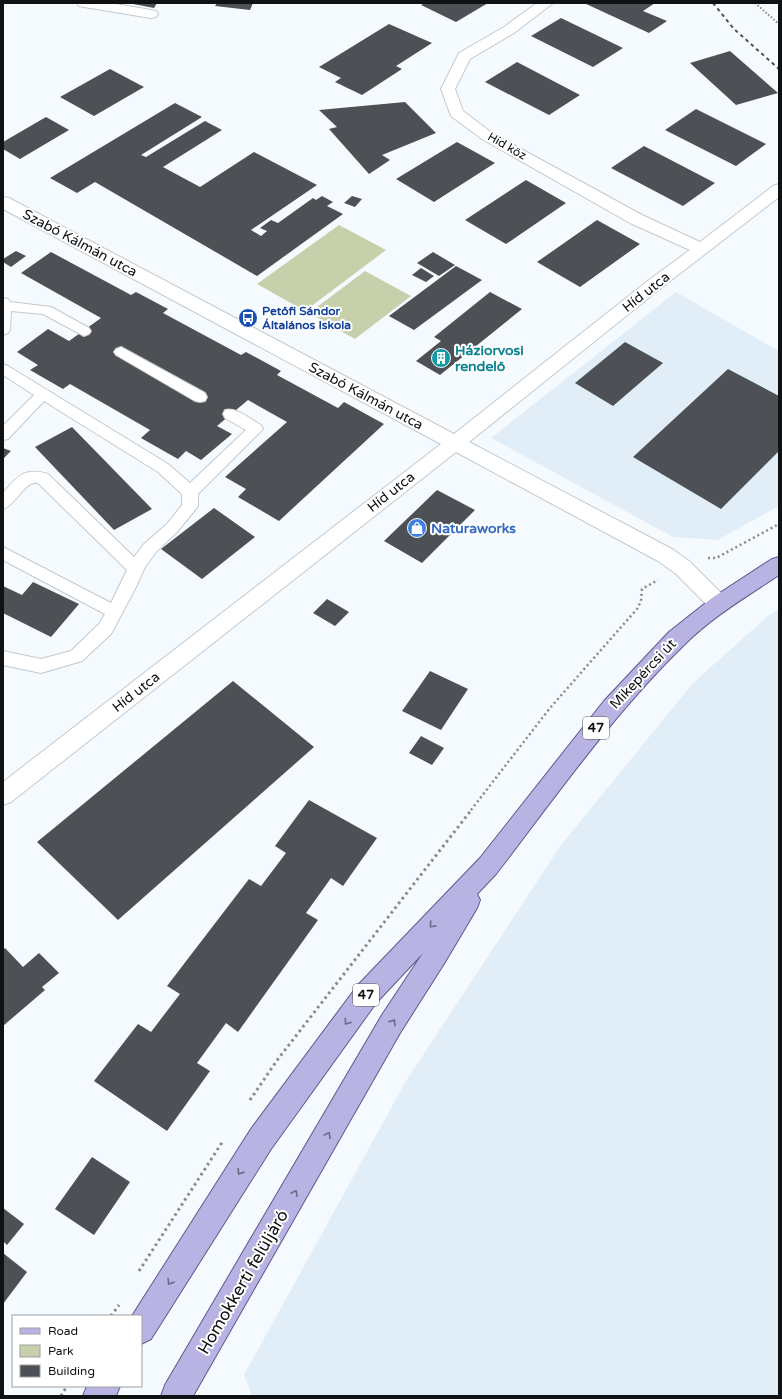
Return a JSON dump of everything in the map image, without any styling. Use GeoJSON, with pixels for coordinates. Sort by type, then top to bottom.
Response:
{"type":"FeatureCollection","features":[{"type":"Feature","properties":{"kind":"main road","name":"Mikepércsi út"},"geometry":{"type":"LineString","coordinates":[[488,866],[612,707],[677,638],[719,604],[779,565]]}},
{"type":"Feature","properties":{"kind":"main road","name":"47"},"geometry":{"type":"LineString","coordinates":[[142,1327],[261,1139],[367,994],[488,866]]}},
{"type":"Feature","properties":{"kind":"main road","name":"Homokkerti felüljáró"},"geometry":{"type":"LineString","coordinates":[[176,1396],[309,1169],[391,1024],[436,954],[488,866]]}},
{"type":"Feature","properties":{"kind":"main road"},"geometry":{"type":"LineString","coordinates":[[98,1396],[104,1387]]}},
{"type":"Feature","properties":{"kind":"street"},"geometry":{"type":"LineString","coordinates":[[84,3],[151,14]]}},
{"type":"Feature","properties":{"kind":"street","name":"Híd köz"},"geometry":{"type":"LineString","coordinates":[[546,3],[509,30],[464,56],[448,89],[456,113],[487,136],[636,219],[702,249]]}},
{"type":"Feature","properties":{"kind":"street","name":"Híd utca"},"geometry":{"type":"LineString","coordinates":[[3,795],[655,284],[779,189]]}},
{"type":"Feature","properties":{"kind":"street","name":"Szabó Kálmán utca"},"geometry":{"type":"LineString","coordinates":[[7,209],[665,555],[682,567],[719,604]]}},
{"type":"Feature","properties":{"kind":"lane"},"geometry":{"type":"LineString","coordinates":[[3,330],[4,304],[46,310],[84,331]]}},
{"type":"Feature","properties":{"kind":"lane"},"geometry":{"type":"LineString","coordinates":[[121,352],[200,397]]}},
{"type":"Feature","properties":{"kind":"lane"},"geometry":{"type":"LineString","coordinates":[[3,369],[163,468],[190,492]]}},
{"type":"Feature","properties":{"kind":"lane"},"geometry":{"type":"LineString","coordinates":[[3,435],[43,394]]}},
{"type":"Feature","properties":{"kind":"lane"},"geometry":{"type":"LineString","coordinates":[[3,658],[41,666],[76,656],[105,629],[136,569],[150,548],[172,528],[190,506],[190,492],[256,429],[230,414]]}},
{"type":"Feature","properties":{"kind":"lane"},"geometry":{"type":"LineString","coordinates":[[3,503],[23,481],[33,476],[43,478],[136,569]]}},
{"type":"Feature","properties":{"kind":"lane"},"geometry":{"type":"LineString","coordinates":[[3,553],[115,612]]}},
{"type":"Feature","properties":{"kind":"path"},"geometry":{"type":"LineString","coordinates":[[755,3],[779,24]]}},
{"type":"Feature","properties":{"kind":"path"},"geometry":{"type":"LineString","coordinates":[[248,1104],[283,1053],[550,708],[637,609],[641,601],[642,589],[701,558],[716,558],[779,524]]}},
{"type":"Feature","properties":{"kind":"path"},"geometry":{"type":"LineString","coordinates":[[137,1275],[226,1135]]}},
{"type":"Feature","properties":{"kind":"path"},"geometry":{"type":"LineString","coordinates":[[113,1315],[120,1302]]}},
{"type":"Feature","properties":{"kind":"path"},"geometry":{"type":"LineString","coordinates":[[61,1396],[66,1387]]}},
{"type":"Feature","properties":{"kind":"shaded area"},"geometry":{"type":"Polygon","coordinates":[[[676,292],[779,351],[779,506],[718,540],[673,537],[491,438],[676,292]]]}},
{"type":"Feature","properties":{"kind":"shaded area"},"geometry":{"type":"Polygon","coordinates":[[[779,609],[779,1396],[252,1396],[244,1375],[406,1081],[561,845],[693,683],[769,615],[779,609]]]}},
{"type":"Feature","properties":{"kind":"green space"},"geometry":{"type":"Polygon","coordinates":[[[339,225],[386,250],[305,311],[257,284],[339,225]]]}},
{"type":"Feature","properties":{"kind":"green space"},"geometry":{"type":"Polygon","coordinates":[[[365,271],[411,296],[355,339],[309,313],[365,271]]]}},
{"type":"Feature","properties":{"kind":"building"},"geometry":{"type":"Polygon","coordinates":[[[157,3],[154,8],[133,4],[157,3]]]}},
{"type":"Feature","properties":{"kind":"building"},"geometry":{"type":"Polygon","coordinates":[[[217,3],[253,3],[250,10],[215,6],[217,3]]]}},
{"type":"Feature","properties":{"kind":"building"},"geometry":{"type":"Polygon","coordinates":[[[425,3],[488,3],[456,22],[421,5],[425,3]]]}},
{"type":"Feature","properties":{"kind":"building"},"geometry":{"type":"Polygon","coordinates":[[[584,3],[655,3],[643,11],[667,21],[649,33],[584,3]]]}},
{"type":"Feature","properties":{"kind":"building"},"geometry":{"type":"Polygon","coordinates":[[[561,18],[623,48],[593,67],[531,36],[561,18]]]}},
{"type":"Feature","properties":{"kind":"building"},"geometry":{"type":"Polygon","coordinates":[[[389,24],[432,43],[396,66],[402,69],[362,95],[335,82],[341,78],[319,67],[389,24]]]}},
{"type":"Feature","properties":{"kind":"building"},"geometry":{"type":"Polygon","coordinates":[[[730,51],[778,93],[736,105],[690,63],[730,51]]]}},
{"type":"Feature","properties":{"kind":"building"},"geometry":{"type":"Polygon","coordinates":[[[517,62],[580,95],[549,115],[485,82],[517,62]]]}},
{"type":"Feature","properties":{"kind":"building"},"geometry":{"type":"Polygon","coordinates":[[[110,69],[144,87],[94,116],[60,97],[110,69]]]}},
{"type":"Feature","properties":{"kind":"building"},"geometry":{"type":"Polygon","coordinates":[[[405,102],[436,133],[382,155],[390,160],[369,174],[329,129],[337,127],[319,110],[405,102]]]}},
{"type":"Feature","properties":{"kind":"building"},"geometry":{"type":"Polygon","coordinates":[[[175,103],[202,117],[141,155],[146,157],[205,121],[222,130],[163,167],[200,187],[254,152],[317,185],[251,230],[261,236],[267,231],[260,228],[271,220],[278,223],[313,198],[316,200],[322,196],[333,202],[327,206],[343,214],[257,276],[95,182],[77,193],[50,178],[175,103]]]}},
{"type":"Feature","properties":{"kind":"building"},"geometry":{"type":"Polygon","coordinates":[[[696,109],[766,144],[736,166],[665,130],[696,109]]]}},
{"type":"Feature","properties":{"kind":"building"},"geometry":{"type":"Polygon","coordinates":[[[46,117],[69,130],[20,159],[3,149],[3,142],[46,117]]]}},
{"type":"Feature","properties":{"kind":"building"},"geometry":{"type":"Polygon","coordinates":[[[457,142],[495,163],[434,202],[396,179],[457,142]]]}},
{"type":"Feature","properties":{"kind":"building"},"geometry":{"type":"Polygon","coordinates":[[[644,146],[715,183],[683,206],[611,168],[644,146]]]}},
{"type":"Feature","properties":{"kind":"building"},"geometry":{"type":"Polygon","coordinates":[[[526,180],[566,203],[506,244],[465,220],[526,180]]]}},
{"type":"Feature","properties":{"kind":"building"},"geometry":{"type":"Polygon","coordinates":[[[352,196],[362,199],[355,207],[344,203],[352,196]]]}},
{"type":"Feature","properties":{"kind":"building"},"geometry":{"type":"Polygon","coordinates":[[[597,220],[640,244],[580,287],[537,262],[597,220]]]}},
{"type":"Feature","properties":{"kind":"building"},"geometry":{"type":"Polygon","coordinates":[[[16,251],[26,256],[11,267],[3,262],[3,259],[16,251]]]}},
{"type":"Feature","properties":{"kind":"building"},"geometry":{"type":"Polygon","coordinates":[[[51,252],[131,295],[136,292],[168,309],[163,313],[241,355],[246,352],[281,371],[277,375],[338,408],[344,402],[384,424],[279,521],[238,497],[246,489],[225,477],[287,422],[248,400],[217,426],[232,434],[201,460],[186,451],[178,459],[141,438],[150,430],[70,384],[63,389],[30,370],[38,365],[17,352],[48,329],[69,341],[101,318],[21,273],[51,252]]]}},
{"type":"Feature","properties":{"kind":"building"},"geometry":{"type":"Polygon","coordinates":[[[433,252],[455,265],[439,276],[417,263],[433,252]]]}},
{"type":"Feature","properties":{"kind":"building"},"geometry":{"type":"Polygon","coordinates":[[[456,266],[482,280],[414,330],[389,316],[456,266]]]}},
{"type":"Feature","properties":{"kind":"building"},"geometry":{"type":"Polygon","coordinates":[[[421,268],[434,276],[426,282],[412,275],[421,268]]]}},
{"type":"Feature","properties":{"kind":"building"},"geometry":{"type":"Polygon","coordinates":[[[490,292],[522,309],[440,375],[416,361],[441,341],[434,337],[490,292]]]}},
{"type":"Feature","properties":{"kind":"building"},"geometry":{"type":"Polygon","coordinates":[[[625,342],[663,363],[613,406],[575,383],[625,342]]]}},
{"type":"Feature","properties":{"kind":"building"},"geometry":{"type":"Polygon","coordinates":[[[728,369],[779,396],[779,451],[721,509],[633,457],[728,369]]]}},
{"type":"Feature","properties":{"kind":"building"},"geometry":{"type":"Polygon","coordinates":[[[72,427],[152,509],[114,530],[35,447],[72,427]]]}},
{"type":"Feature","properties":{"kind":"building"},"geometry":{"type":"Polygon","coordinates":[[[3,448],[11,451],[3,459],[3,448]]]}},
{"type":"Feature","properties":{"kind":"building"},"geometry":{"type":"Polygon","coordinates":[[[437,490],[475,510],[422,563],[384,541],[437,490]]]}},
{"type":"Feature","properties":{"kind":"building"},"geometry":{"type":"Polygon","coordinates":[[[214,508],[255,537],[202,579],[161,549],[214,508]]]}},
{"type":"Feature","properties":{"kind":"building"},"geometry":{"type":"Polygon","coordinates":[[[33,582],[79,604],[51,637],[3,613],[3,586],[22,595],[33,582]]]}},
{"type":"Feature","properties":{"kind":"building"},"geometry":{"type":"Polygon","coordinates":[[[327,599],[349,612],[335,626],[313,613],[327,599]]]}},
{"type":"Feature","properties":{"kind":"building"},"geometry":{"type":"Polygon","coordinates":[[[430,671],[468,689],[441,730],[402,711],[430,671]]]}},
{"type":"Feature","properties":{"kind":"building"},"geometry":{"type":"Polygon","coordinates":[[[233,681],[314,747],[118,920],[37,842],[233,681]]]}},
{"type":"Feature","properties":{"kind":"building"},"geometry":{"type":"Polygon","coordinates":[[[421,736],[444,748],[432,765],[409,753],[421,736]]]}},
{"type":"Feature","properties":{"kind":"building"},"geometry":{"type":"Polygon","coordinates":[[[309,800],[377,838],[343,886],[331,878],[306,913],[318,920],[238,1032],[226,1023],[197,1063],[210,1071],[167,1131],[94,1081],[138,1024],[151,1032],[180,994],[167,986],[249,879],[261,886],[286,853],[275,846],[309,800]]]}},
{"type":"Feature","properties":{"kind":"building"},"geometry":{"type":"Polygon","coordinates":[[[5,948],[23,967],[39,953],[59,973],[42,987],[45,990],[3,1026],[3,950],[5,948]]]}},
{"type":"Feature","properties":{"kind":"building"},"geometry":{"type":"Polygon","coordinates":[[[92,1157],[130,1182],[94,1235],[55,1209],[92,1157]]]}},
{"type":"Feature","properties":{"kind":"building"},"geometry":{"type":"Polygon","coordinates":[[[3,1208],[24,1224],[7,1245],[3,1241],[3,1208]]]}},
{"type":"Feature","properties":{"kind":"building"},"geometry":{"type":"Polygon","coordinates":[[[3,1253],[27,1272],[3,1304],[3,1253]]]}},
{"type":"Feature","properties":{"kind":"railway"},"geometry":{"type":"LineString","coordinates":[[713,3],[734,29],[779,69]]}},
{"type":"Feature","properties":{"kind":"place","name":"Petőfi Sándor Általános Iskola"},"geometry":{"type":"Point","coordinates":[248,318]}},
{"type":"Feature","properties":{"kind":"place","name":"Háziorvosi rendelő"},"geometry":{"type":"Point","coordinates":[441,358]}},
{"type":"Feature","properties":{"kind":"place","name":"Naturaworks"},"geometry":{"type":"Point","coordinates":[417,528]}}]}
